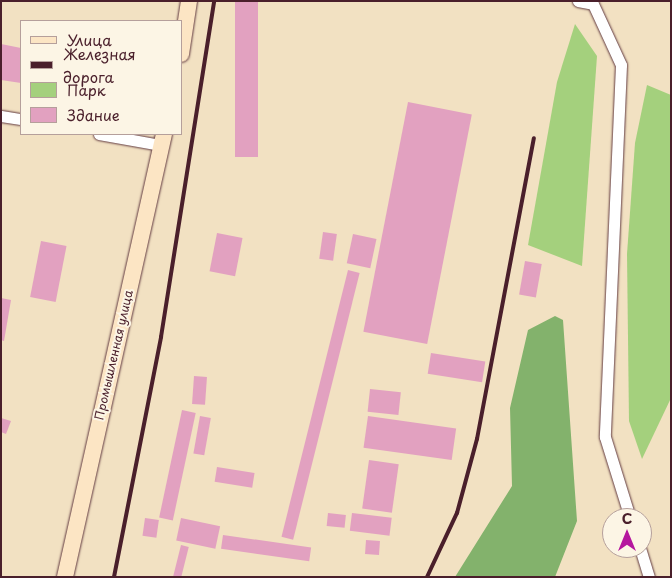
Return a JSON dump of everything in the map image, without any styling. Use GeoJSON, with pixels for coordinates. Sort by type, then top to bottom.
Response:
{"type":"FeatureCollection","features":[{"type":"Feature","properties":{"kind":"main road"},"geometry":{"type":"LineString","coordinates":[[182,47],[189,1]]}},
{"type":"Feature","properties":{"kind":"main road","name":"Промышленная улица"},"geometry":{"type":"LineString","coordinates":[[65,577],[163,140]]}},
{"type":"Feature","properties":{"kind":"street"},"geometry":{"type":"LineString","coordinates":[[578,1],[593,4],[621,65],[604,437],[627,508]]}},
{"type":"Feature","properties":{"kind":"street"},"geometry":{"type":"LineString","coordinates":[[1,116],[20,120]]}},
{"type":"Feature","properties":{"kind":"street"},"geometry":{"type":"LineString","coordinates":[[110,135],[163,140]]}},
{"type":"Feature","properties":{"kind":"street"},"geometry":{"type":"LineString","coordinates":[[643,558],[649,577]]}},
{"type":"Feature","properties":{"kind":"green space"},"geometry":{"type":"Polygon","coordinates":[[[575,24],[597,56],[582,266],[528,245],[557,82],[575,24]]]}},
{"type":"Feature","properties":{"kind":"green space"},"geometry":{"type":"Polygon","coordinates":[[[647,85],[671,95],[671,398],[642,459],[629,421],[627,254],[635,143],[647,85]]]}},
{"type":"Feature","properties":{"kind":"green space"},"geometry":{"type":"Polygon","coordinates":[[[555,316],[563,320],[577,521],[555,577],[455,577],[512,486],[510,408],[528,330],[555,316]]]}},
{"type":"Feature","properties":{"kind":"building"},"geometry":{"type":"Polygon","coordinates":[[[235,1],[258,1],[258,157],[235,157],[235,1]]]}},
{"type":"Feature","properties":{"kind":"building"},"geometry":{"type":"Polygon","coordinates":[[[1,44],[20,48],[20,83],[1,80],[1,44]]]}},
{"type":"Feature","properties":{"kind":"building"},"geometry":{"type":"Polygon","coordinates":[[[408,102],[472,114],[427,344],[363,332],[408,102]]]}},
{"type":"Feature","properties":{"kind":"building"},"geometry":{"type":"Polygon","coordinates":[[[323,232],[337,234],[333,261],[319,259],[323,232]]]}},
{"type":"Feature","properties":{"kind":"building"},"geometry":{"type":"Polygon","coordinates":[[[217,233],[243,238],[235,276],[210,271],[217,233]]]}},
{"type":"Feature","properties":{"kind":"building"},"geometry":{"type":"Polygon","coordinates":[[[353,234],[376,239],[370,268],[347,263],[353,234]]]}},
{"type":"Feature","properties":{"kind":"building"},"geometry":{"type":"Polygon","coordinates":[[[41,241],[67,246],[56,302],[30,297],[41,241]]]}},
{"type":"Feature","properties":{"kind":"building"},"geometry":{"type":"Polygon","coordinates":[[[525,261],[542,264],[536,297],[519,294],[525,261]]]}},
{"type":"Feature","properties":{"kind":"building"},"geometry":{"type":"Polygon","coordinates":[[[348,270],[360,273],[293,540],[281,537],[348,270]]]}},
{"type":"Feature","properties":{"kind":"building"},"geometry":{"type":"Polygon","coordinates":[[[1,298],[11,300],[4,341],[1,340],[1,298]]]}},
{"type":"Feature","properties":{"kind":"building"},"geometry":{"type":"Polygon","coordinates":[[[431,353],[485,362],[482,382],[428,374],[431,353]]]}},
{"type":"Feature","properties":{"kind":"building"},"geometry":{"type":"Polygon","coordinates":[[[194,376],[207,377],[205,405],[192,404],[194,376]]]}},
{"type":"Feature","properties":{"kind":"building"},"geometry":{"type":"Polygon","coordinates":[[[370,389],[401,392],[398,415],[368,412],[370,389]]]}},
{"type":"Feature","properties":{"kind":"building"},"geometry":{"type":"Polygon","coordinates":[[[182,410],[196,413],[173,521],[159,518],[182,410]]]}},
{"type":"Feature","properties":{"kind":"building"},"geometry":{"type":"Polygon","coordinates":[[[200,416],[211,418],[204,455],[193,453],[200,416]]]}},
{"type":"Feature","properties":{"kind":"building"},"geometry":{"type":"Polygon","coordinates":[[[368,416],[456,428],[452,460],[364,448],[368,416]]]}},
{"type":"Feature","properties":{"kind":"building"},"geometry":{"type":"Polygon","coordinates":[[[1,418],[11,421],[6,434],[1,432],[1,418]]]}},
{"type":"Feature","properties":{"kind":"building"},"geometry":{"type":"Polygon","coordinates":[[[369,460],[399,464],[392,513],[362,509],[369,460]]]}},
{"type":"Feature","properties":{"kind":"building"},"geometry":{"type":"Polygon","coordinates":[[[217,467],[255,473],[252,488],[215,482],[217,467]]]}},
{"type":"Feature","properties":{"kind":"building"},"geometry":{"type":"Polygon","coordinates":[[[328,513],[346,515],[345,528],[327,526],[328,513]]]}},
{"type":"Feature","properties":{"kind":"building"},"geometry":{"type":"Polygon","coordinates":[[[352,513],[392,518],[390,536],[350,531],[352,513]]]}},
{"type":"Feature","properties":{"kind":"building"},"geometry":{"type":"Polygon","coordinates":[[[145,518],[159,520],[156,538],[142,536],[145,518]]]}},
{"type":"Feature","properties":{"kind":"building"},"geometry":{"type":"Polygon","coordinates":[[[181,518],[220,526],[215,549],[176,540],[181,518]]]}},
{"type":"Feature","properties":{"kind":"building"},"geometry":{"type":"Polygon","coordinates":[[[223,535],[311,547],[309,561],[221,549],[223,535]]]}},
{"type":"Feature","properties":{"kind":"building"},"geometry":{"type":"Polygon","coordinates":[[[366,540],[380,541],[379,555],[365,554],[366,540]]]}},
{"type":"Feature","properties":{"kind":"building"},"geometry":{"type":"Polygon","coordinates":[[[181,545],[189,547],[181,577],[173,577],[181,545]]]}},
{"type":"Feature","properties":{"kind":"railway"},"geometry":{"type":"LineString","coordinates":[[114,577],[161,337],[214,1]]}},
{"type":"Feature","properties":{"kind":"railway"},"geometry":{"type":"LineString","coordinates":[[427,577],[457,513],[477,439],[534,138]]}}]}
